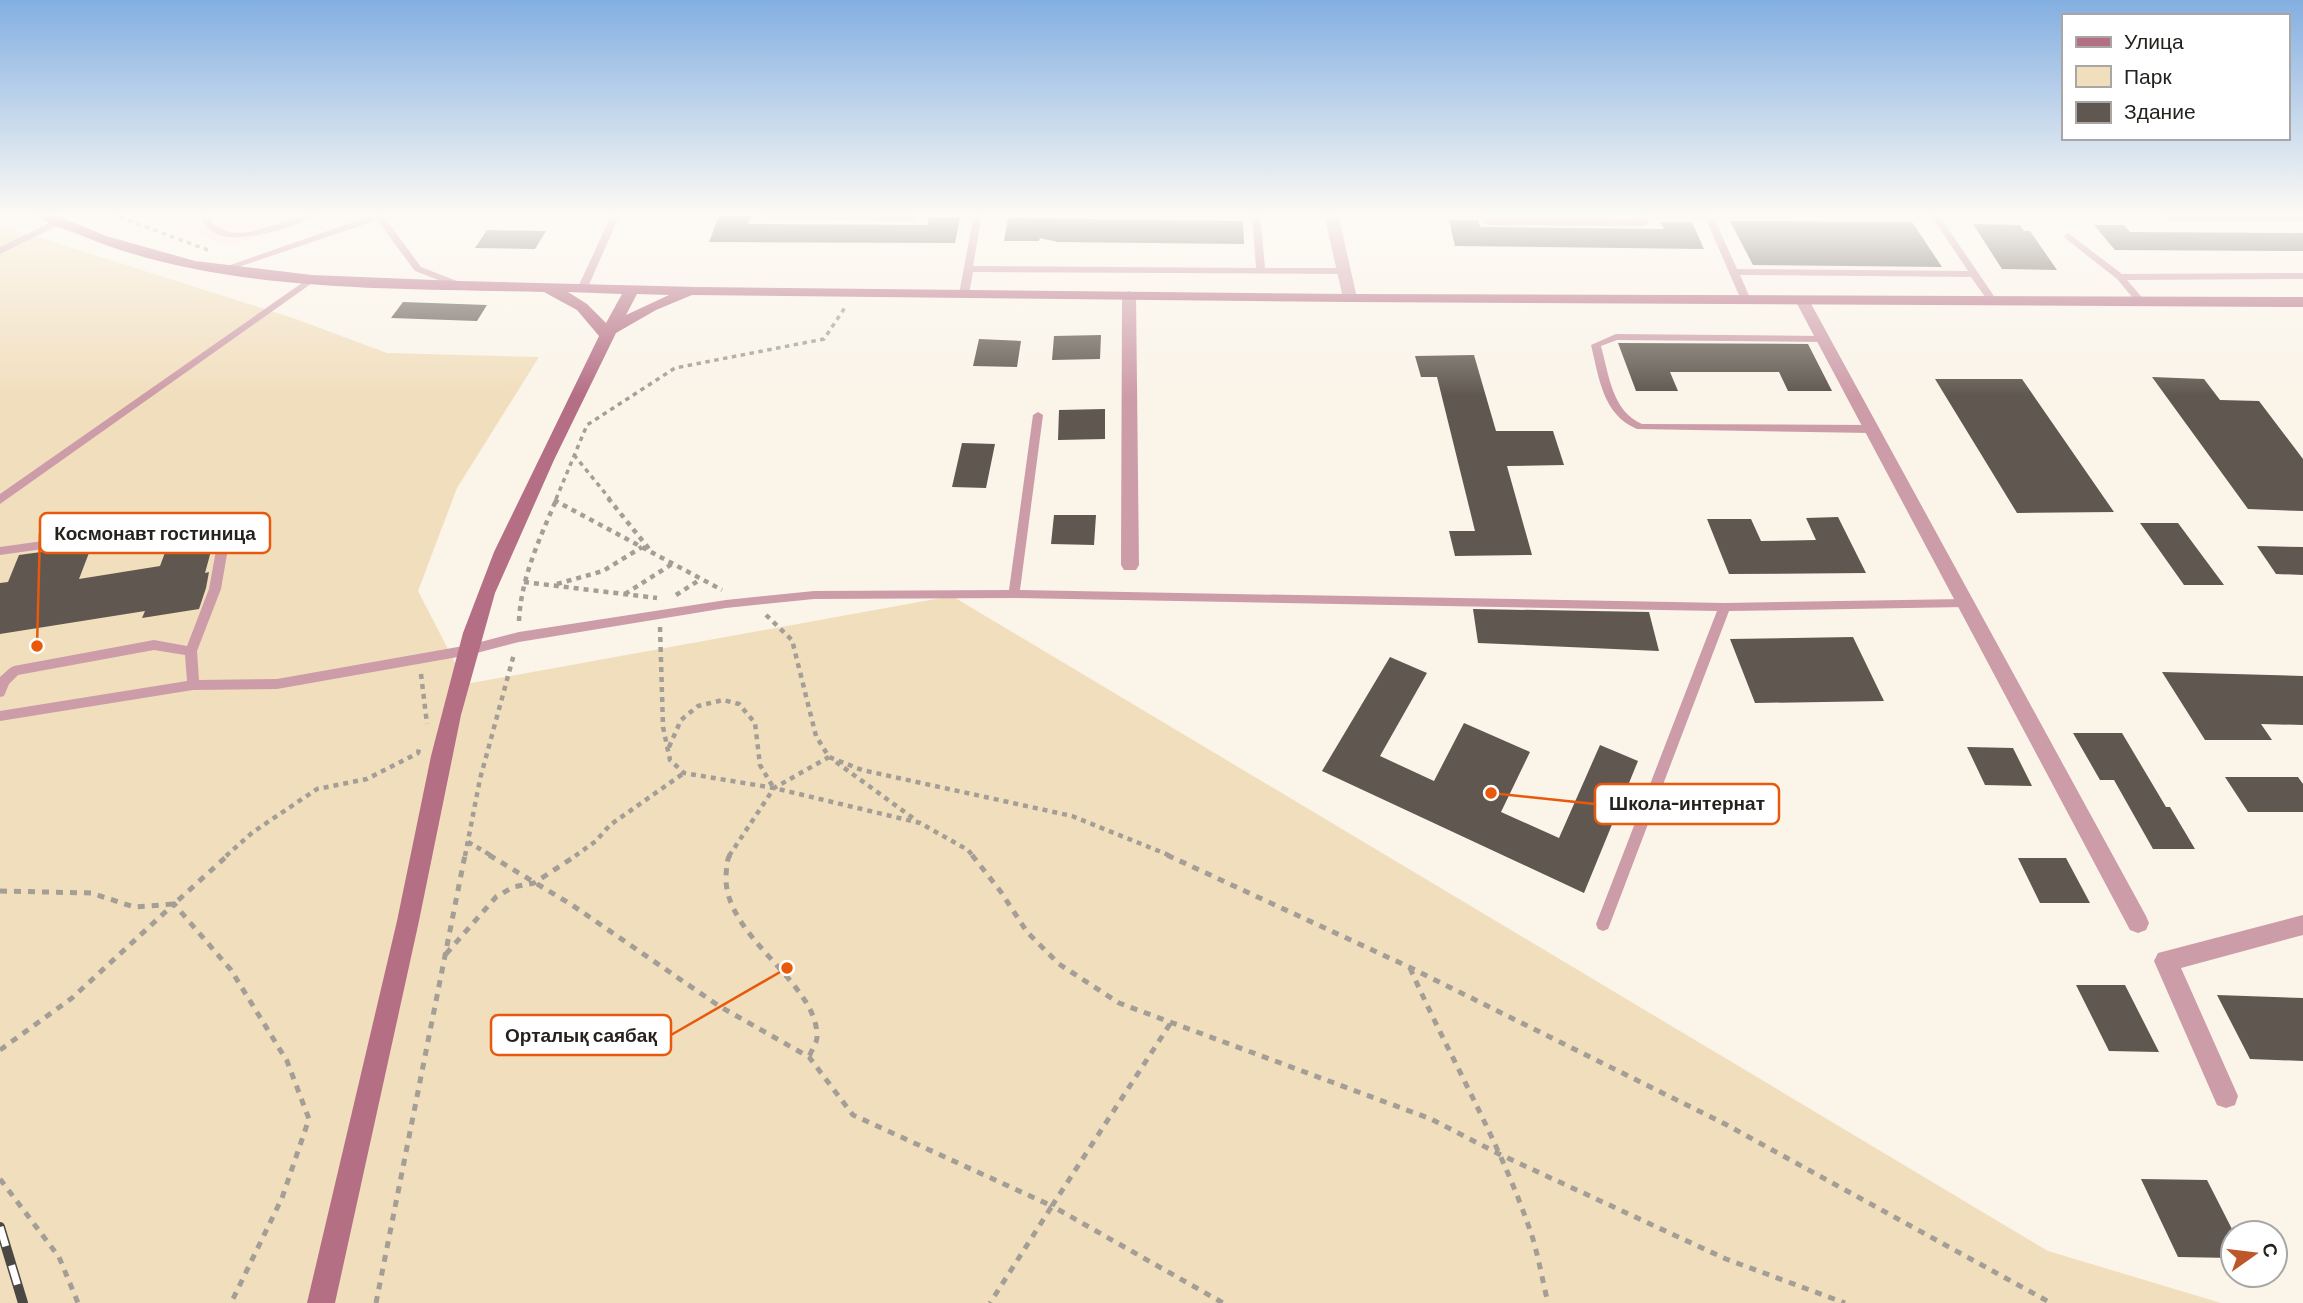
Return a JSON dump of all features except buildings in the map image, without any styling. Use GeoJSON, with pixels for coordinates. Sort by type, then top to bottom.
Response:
{"type":"FeatureCollection","features":[{"type":"Feature","properties":{"kind":"main road"},"geometry":{"type":"LineString","coordinates":[[270,275],[459,285],[696,291],[1350,298],[2303,302]]}},
{"type":"Feature","properties":{"kind":"main road"},"geometry":{"type":"LineString","coordinates":[[546,287],[571,299],[595,316],[608,332]]}},
{"type":"Feature","properties":{"kind":"main road"},"geometry":{"type":"LineString","coordinates":[[321,1303],[429,823],[440,754],[468,650],[487,592],[518,520],[583,379],[632,289]]}},
{"type":"Feature","properties":{"kind":"main road"},"geometry":{"type":"LineString","coordinates":[[608,332],[651,307],[696,291]]}},
{"type":"Feature","properties":{"kind":"street"},"geometry":{"type":"LineString","coordinates":[[1345,275],[1350,298]]}},
{"type":"Feature","properties":{"kind":"street"},"geometry":{"type":"LineString","coordinates":[[1129,295],[1130,565]]}},
{"type":"Feature","properties":{"kind":"street"},"geometry":{"type":"LineString","coordinates":[[1802,300],[2138,923]]}},
{"type":"Feature","properties":{"kind":"street"},"geometry":{"type":"LineString","coordinates":[[2226,1096],[2166,961],[2303,925]]}},
{"type":"Feature","properties":{"kind":"lane"},"geometry":{"type":"LineString","coordinates":[[433,275],[459,285]]}},
{"type":"Feature","properties":{"kind":"lane"},"geometry":{"type":"LineString","coordinates":[[583,287],[589,275]]}},
{"type":"Feature","properties":{"kind":"lane"},"geometry":{"type":"LineString","coordinates":[[964,294],[968,275]]}},
{"type":"Feature","properties":{"kind":"lane"},"geometry":{"type":"LineString","coordinates":[[1736,275],[1746,300]]}},
{"type":"Feature","properties":{"kind":"lane"},"geometry":{"type":"LineString","coordinates":[[1975,275],[1993,302]]}},
{"type":"Feature","properties":{"kind":"lane"},"geometry":{"type":"LineString","coordinates":[[2117,275],[2141,302]]}},
{"type":"Feature","properties":{"kind":"lane"},"geometry":{"type":"LineString","coordinates":[[2120,277],[2303,276]]}},
{"type":"Feature","properties":{"kind":"lane"},"geometry":{"type":"LineString","coordinates":[[0,500],[312,279]]}},
{"type":"Feature","properties":{"kind":"lane"},"geometry":{"type":"LineString","coordinates":[[1823,339],[1616,337],[1596,345],[1616,412],[1630,425],[1871,429]]}},
{"type":"Feature","properties":{"kind":"lane"},"geometry":{"type":"LineString","coordinates":[[1014,594],[1038,415]]}},
{"type":"Feature","properties":{"kind":"lane"},"geometry":{"type":"LineString","coordinates":[[0,551],[179,526],[202,527],[224,537],[215,589],[191,651],[193,685]]}},
{"type":"Feature","properties":{"kind":"lane"},"geometry":{"type":"LineString","coordinates":[[0,716],[193,685],[277,684],[468,650],[519,637],[744,602],[814,595],[1014,594],[1725,607],[1965,603]]}},
{"type":"Feature","properties":{"kind":"lane"},"geometry":{"type":"LineString","coordinates":[[1603,924],[1725,607]]}},
{"type":"Feature","properties":{"kind":"lane"},"geometry":{"type":"LineString","coordinates":[[0,692],[4,681],[14,671],[154,645],[191,651]]}},
{"type":"Feature","properties":{"kind":"path"},"geometry":{"type":"LineString","coordinates":[[376,1303],[480,779],[519,637],[520,598],[554,500],[587,425],[675,368],[824,339],[856,292]]}},
{"type":"Feature","properties":{"kind":"path"},"geometry":{"type":"LineString","coordinates":[[573,455],[653,553]]}},
{"type":"Feature","properties":{"kind":"path"},"geometry":{"type":"LineString","coordinates":[[554,500],[764,613],[792,640],[816,736],[829,757],[920,823],[968,849],[1027,932],[1059,964],[1119,1003],[1432,1119],[1499,1154],[1726,1259],[1845,1303]]}},
{"type":"Feature","properties":{"kind":"path"},"geometry":{"type":"LineString","coordinates":[[553,585],[603,571],[642,547]]}},
{"type":"Feature","properties":{"kind":"path"},"geometry":{"type":"LineString","coordinates":[[625,594],[672,564]]}},
{"type":"Feature","properties":{"kind":"path"},"geometry":{"type":"LineString","coordinates":[[669,600],[701,579]]}},
{"type":"Feature","properties":{"kind":"path"},"geometry":{"type":"LineString","coordinates":[[524,582],[681,601]]}},
{"type":"Feature","properties":{"kind":"path"},"geometry":{"type":"LineString","coordinates":[[660,615],[663,727],[670,760],[684,773],[774,788],[920,823]]}},
{"type":"Feature","properties":{"kind":"path"},"geometry":{"type":"LineString","coordinates":[[419,659],[427,724],[424,734]]}},
{"type":"Feature","properties":{"kind":"path"},"geometry":{"type":"LineString","coordinates":[[668,751],[673,730],[685,715],[703,703],[725,699],[743,704],[752,716],[758,732],[761,772],[774,788]]}},
{"type":"Feature","properties":{"kind":"path"},"geometry":{"type":"LineString","coordinates":[[0,1050],[72,998],[253,832],[317,789],[367,779],[418,753],[421,743]]}},
{"type":"Feature","properties":{"kind":"path"},"geometry":{"type":"LineString","coordinates":[[809,1057],[817,1038],[810,1008],[744,926],[731,901],[726,882],[727,860],[774,788],[829,757]]}},
{"type":"Feature","properties":{"kind":"path"},"geometry":{"type":"LineString","coordinates":[[829,757],[862,770],[1072,817],[1157,850],[1409,967],[1725,1124],[2051,1303]]}},
{"type":"Feature","properties":{"kind":"path"},"geometry":{"type":"LineString","coordinates":[[445,954],[496,897],[513,887],[534,883],[597,841],[610,825],[684,773]]}},
{"type":"Feature","properties":{"kind":"path"},"geometry":{"type":"LineString","coordinates":[[468,842],[719,1006],[809,1057],[853,1115],[1052,1206],[1223,1303]]}},
{"type":"Feature","properties":{"kind":"path"},"geometry":{"type":"LineString","coordinates":[[0,891],[92,893],[134,907],[174,904]]}},
{"type":"Feature","properties":{"kind":"path"},"geometry":{"type":"LineString","coordinates":[[174,904],[231,970],[287,1061],[309,1119],[282,1198],[231,1303]]}},
{"type":"Feature","properties":{"kind":"path"},"geometry":{"type":"LineString","coordinates":[[1409,967],[1443,1043],[1499,1154],[1531,1232],[1548,1303]]}},
{"type":"Feature","properties":{"kind":"path"},"geometry":{"type":"LineString","coordinates":[[990,1303],[1170,1024]]}},
{"type":"Feature","properties":{"kind":"path"},"geometry":{"type":"LineString","coordinates":[[0,1179],[59,1257],[79,1303]]}},
{"type":"Feature","properties":{"kind":"green space"},"geometry":{"type":"Polygon","coordinates":[[[0,275],[157,275],[293,318],[387,353],[539,357],[457,488],[418,591],[466,684],[952,596],[2048,1251],[2221,1303],[0,1303],[0,275]]]}},
{"type":"Feature","properties":{"kind":"railway"},"geometry":{"type":"LineString","coordinates":[[0,1227],[23,1303]]}},
{"type":"Feature","properties":{"kind":"place","name":"Космонавт гостиница"},"geometry":{"type":"Point","coordinates":[37,646]}},
{"type":"Feature","properties":{"kind":"place","name":"Школа-интернат"},"geometry":{"type":"Point","coordinates":[1491,793]}},
{"type":"Feature","properties":{"kind":"place","name":"Орталық саябақ"},"geometry":{"type":"Point","coordinates":[787,968]}}]}
